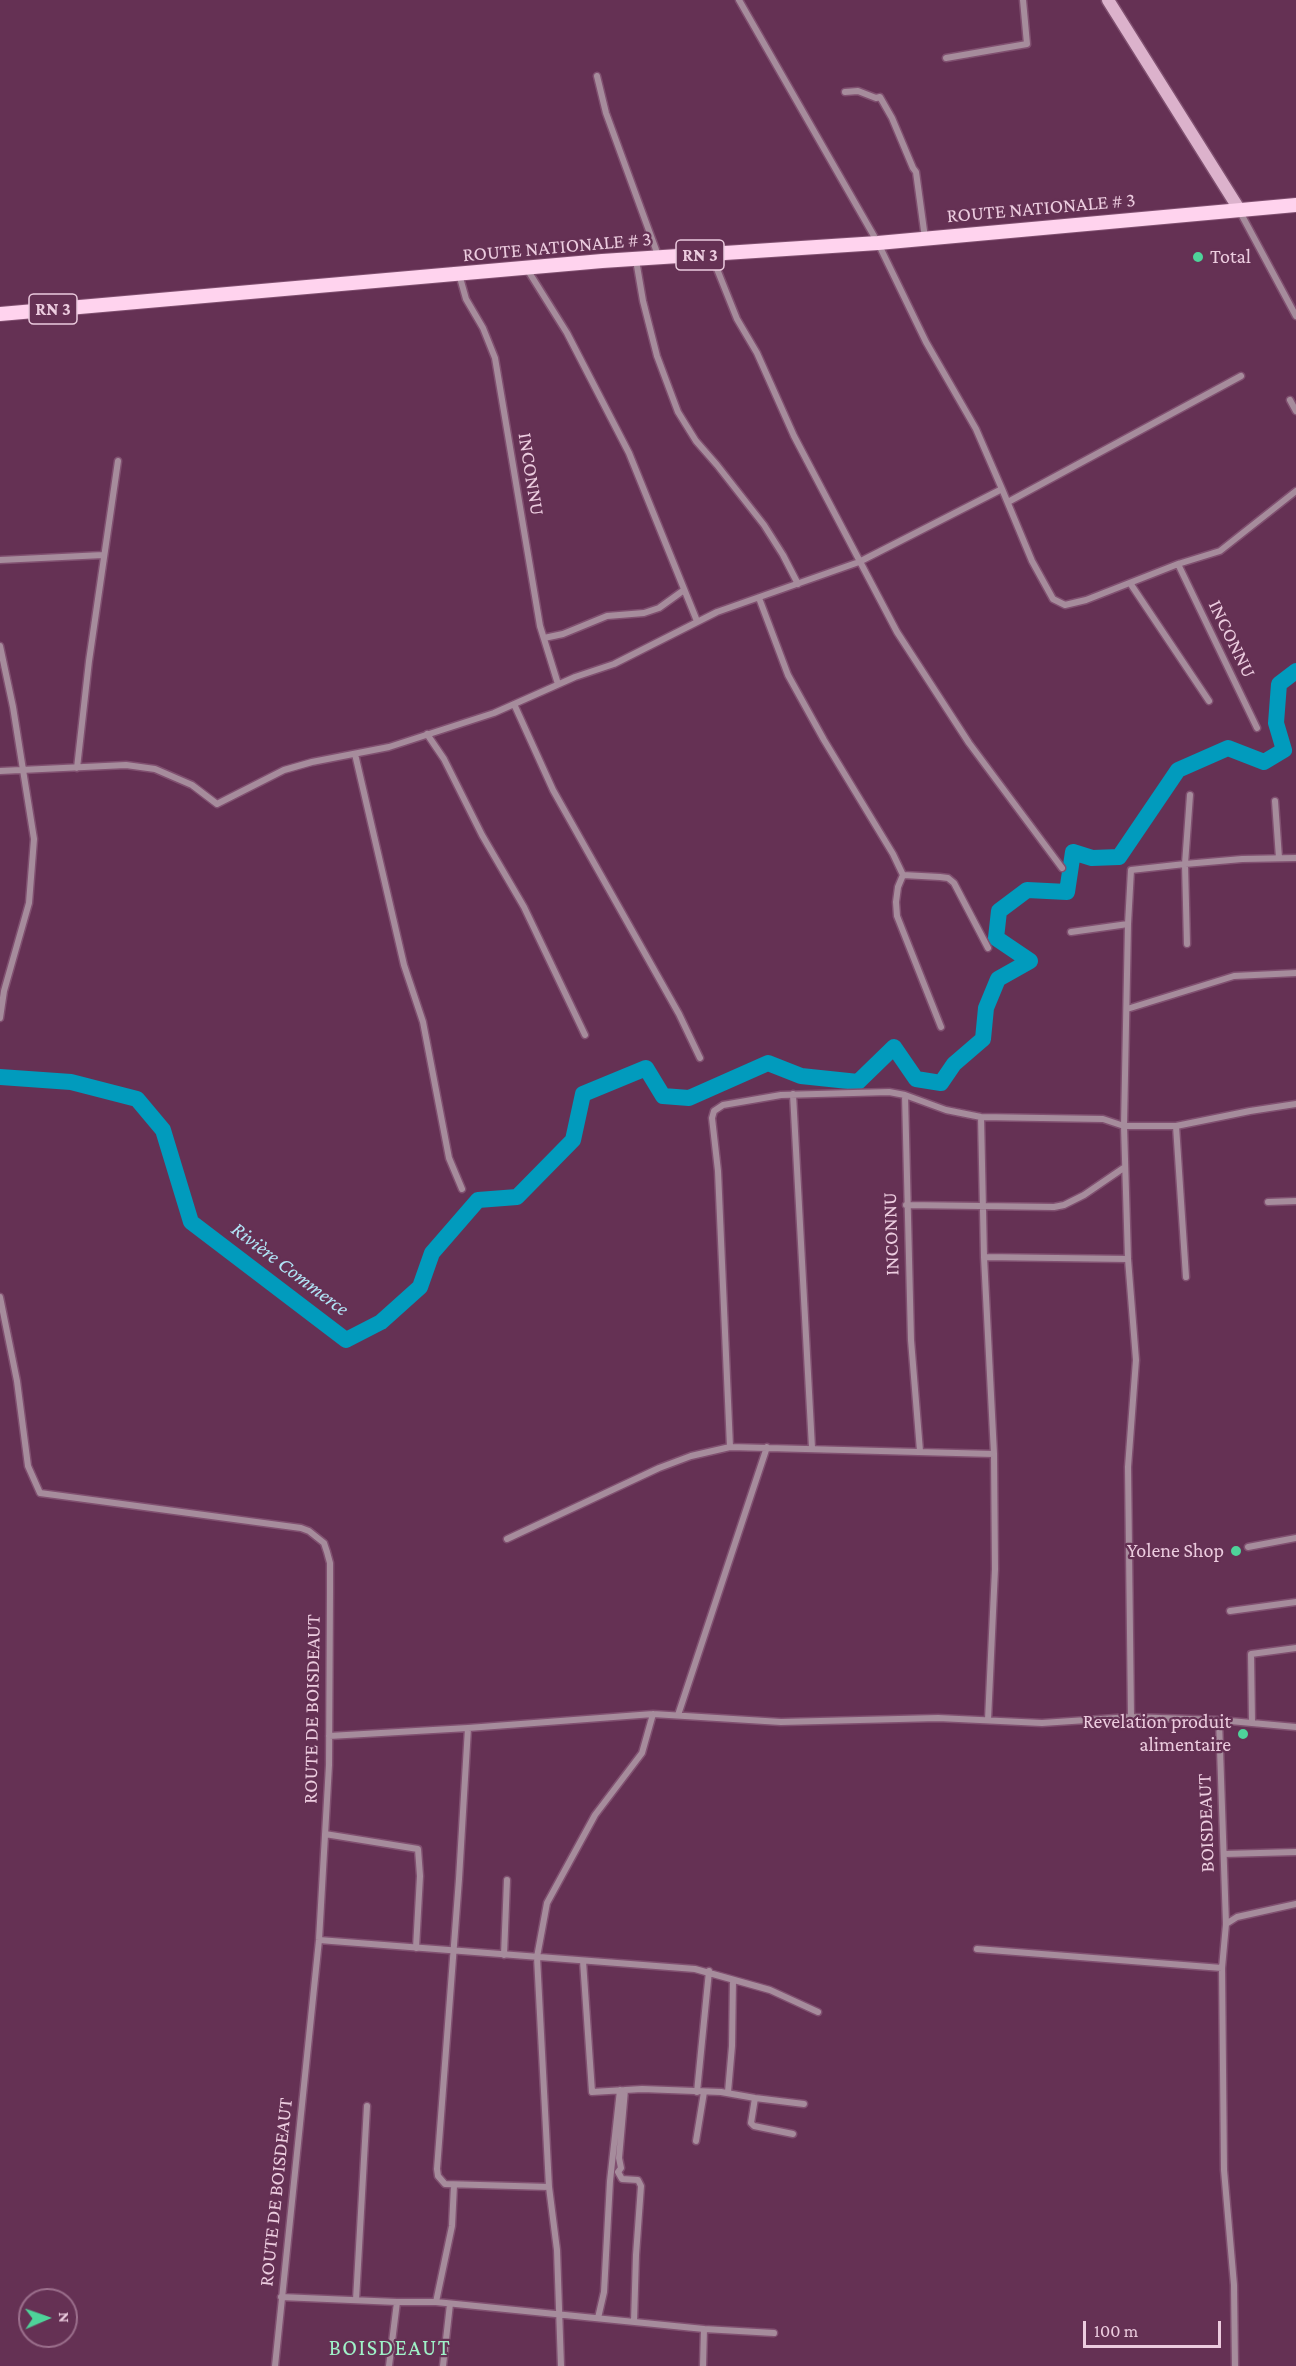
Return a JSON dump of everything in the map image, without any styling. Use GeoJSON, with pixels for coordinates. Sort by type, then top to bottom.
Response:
{"type":"FeatureCollection","features":[{"type":"Feature","properties":{"kind":"main road"},"geometry":{"type":"LineString","coordinates":[[1108,0],[1239,209]]}},
{"type":"Feature","properties":{"kind":"main road","name":"ROUTE NATIONALE # 3"},"geometry":{"type":"LineString","coordinates":[[0,314],[602,261],[878,243],[1296,205]]}},
{"type":"Feature","properties":{"kind":"street"},"geometry":{"type":"LineString","coordinates":[[739,0],[878,243],[926,342],[976,429],[1032,561],[1053,599],[1065,605],[1086,600],[1178,564],[1220,551],[1296,490]]}},
{"type":"Feature","properties":{"kind":"street"},"geometry":{"type":"LineString","coordinates":[[946,58],[1027,44],[1023,0]]}},
{"type":"Feature","properties":{"kind":"street"},"geometry":{"type":"LineString","coordinates":[[597,76],[606,113],[660,258]]}},
{"type":"Feature","properties":{"kind":"street"},"geometry":{"type":"LineString","coordinates":[[845,92],[858,91],[876,99],[880,97],[892,118],[912,168],[916,172],[925,238]]}},
{"type":"Feature","properties":{"kind":"street"},"geometry":{"type":"LineString","coordinates":[[1239,209],[1296,316]]}},
{"type":"Feature","properties":{"kind":"street"},"geometry":{"type":"LineString","coordinates":[[711,254],[737,319],[757,353],[794,436],[897,632],[969,743],[1062,868]]}},
{"type":"Feature","properties":{"kind":"street"},"geometry":{"type":"LineString","coordinates":[[636,260],[643,301],[657,356],[678,412],[696,441],[764,525],[798,584]]}},
{"type":"Feature","properties":{"kind":"street"},"geometry":{"type":"LineString","coordinates":[[526,268],[567,333],[629,453],[697,621]]}},
{"type":"Feature","properties":{"kind":"street","name":"INCONNU"},"geometry":{"type":"LineString","coordinates":[[459,274],[466,299],[487,338],[500,381],[543,638],[558,684]]}},
{"type":"Feature","properties":{"kind":"street"},"geometry":{"type":"LineString","coordinates":[[1008,502],[1241,376]]}},
{"type":"Feature","properties":{"kind":"street"},"geometry":{"type":"LineString","coordinates":[[1290,400],[1296,411]]}},
{"type":"Feature","properties":{"kind":"street"},"geometry":{"type":"LineString","coordinates":[[77,768],[103,555],[118,461]]}},
{"type":"Feature","properties":{"kind":"street"},"geometry":{"type":"LineString","coordinates":[[0,771],[126,765],[155,770],[192,785],[217,804],[285,770],[312,762],[389,747],[514,704],[558,684],[623,660],[717,612],[859,562],[1002,489]]}},
{"type":"Feature","properties":{"kind":"street"},"geometry":{"type":"LineString","coordinates":[[0,560],[103,555]]}},
{"type":"Feature","properties":{"kind":"street","name":"INCONNU"},"geometry":{"type":"LineString","coordinates":[[1178,564],[1257,728]]}},
{"type":"Feature","properties":{"kind":"street"},"geometry":{"type":"LineString","coordinates":[[1130,583],[1209,701]]}},
{"type":"Feature","properties":{"kind":"street"},"geometry":{"type":"LineString","coordinates":[[543,638],[563,634],[607,616],[644,613],[658,608],[684,590]]}},
{"type":"Feature","properties":{"kind":"street"},"geometry":{"type":"LineString","coordinates":[[759,598],[788,675],[824,740],[893,854],[903,876]]}},
{"type":"Feature","properties":{"kind":"street"},"geometry":{"type":"LineString","coordinates":[[0,646],[13,707],[34,839],[29,903],[4,991],[0,1018]]}},
{"type":"Feature","properties":{"kind":"street"},"geometry":{"type":"LineString","coordinates":[[514,704],[554,790],[679,1014],[700,1058]]}},
{"type":"Feature","properties":{"kind":"street"},"geometry":{"type":"LineString","coordinates":[[427,734],[444,759],[474,820],[524,907],[585,1035]]}},
{"type":"Feature","properties":{"kind":"street"},"geometry":{"type":"LineString","coordinates":[[355,754],[404,965],[423,1022],[449,1158],[462,1189]]}},
{"type":"Feature","properties":{"kind":"street"},"geometry":{"type":"LineString","coordinates":[[1187,944],[1185,864],[1190,795]]}},
{"type":"Feature","properties":{"kind":"street"},"geometry":{"type":"LineString","coordinates":[[1275,801],[1279,858]]}},
{"type":"Feature","properties":{"kind":"street"},"geometry":{"type":"LineString","coordinates":[[1131,1717],[1128,1467],[1136,1360],[1128,1259],[1124,1126],[1131,870],[1185,864],[1296,858]]}},
{"type":"Feature","properties":{"kind":"street"},"geometry":{"type":"LineString","coordinates":[[903,876],[948,878],[954,883],[988,948]]}},
{"type":"Feature","properties":{"kind":"street"},"geometry":{"type":"LineString","coordinates":[[903,876],[898,886],[897,916],[941,1027]]}},
{"type":"Feature","properties":{"kind":"street"},"geometry":{"type":"LineString","coordinates":[[1071,932],[1128,924]]}},
{"type":"Feature","properties":{"kind":"street"},"geometry":{"type":"LineString","coordinates":[[1127,1009],[1234,976],[1296,973]]}},
{"type":"Feature","properties":{"kind":"street"},"geometry":{"type":"LineString","coordinates":[[730,1447],[718,1171],[712,1118],[714,1111],[723,1105],[793,1094],[889,1092],[905,1095],[946,1110],[981,1117],[1103,1119],[1124,1126],[1176,1126],[1296,1104]]}},
{"type":"Feature","properties":{"kind":"street"},"geometry":{"type":"LineString","coordinates":[[793,1094],[812,1448]]}},
{"type":"Feature","properties":{"kind":"street","name":"INCONNU"},"geometry":{"type":"LineString","coordinates":[[905,1095],[911,1340],[920,1451]]}},
{"type":"Feature","properties":{"kind":"street"},"geometry":{"type":"LineString","coordinates":[[981,1117],[982,1207],[994,1454],[995,1569],[988,1720]]}},
{"type":"Feature","properties":{"kind":"street"},"geometry":{"type":"LineString","coordinates":[[1176,1126],[1186,1277]]}},
{"type":"Feature","properties":{"kind":"street"},"geometry":{"type":"LineString","coordinates":[[906,1205],[1054,1207],[1064,1205],[1084,1195],[1125,1167]]}},
{"type":"Feature","properties":{"kind":"street"},"geometry":{"type":"LineString","coordinates":[[1268,1202],[1296,1201]]}},
{"type":"Feature","properties":{"kind":"street"},"geometry":{"type":"LineString","coordinates":[[984,1257],[1128,1259]]}},
{"type":"Feature","properties":{"kind":"street","name":"ROUTE DE BOISDEAUT"},"geometry":{"type":"LineString","coordinates":[[0,1297],[17,1381],[28,1466],[40,1493],[282,1524],[309,1531],[324,1543],[330,1563],[329,1736],[319,1940],[275,2366]]}},
{"type":"Feature","properties":{"kind":"street"},"geometry":{"type":"LineString","coordinates":[[507,1539],[659,1467],[691,1455],[730,1447],[994,1454]]}},
{"type":"Feature","properties":{"kind":"street"},"geometry":{"type":"LineString","coordinates":[[678,1715],[767,1447]]}},
{"type":"Feature","properties":{"kind":"street"},"geometry":{"type":"LineString","coordinates":[[1248,1547],[1296,1538]]}},
{"type":"Feature","properties":{"kind":"street"},"geometry":{"type":"LineString","coordinates":[[1230,1611],[1296,1602]]}},
{"type":"Feature","properties":{"kind":"street"},"geometry":{"type":"LineString","coordinates":[[1252,1722],[1251,1654],[1296,1648]]}},
{"type":"Feature","properties":{"kind":"street"},"geometry":{"type":"LineString","coordinates":[[329,1736],[653,1714],[781,1722],[938,1718],[1042,1723],[1131,1717],[1219,1720],[1296,1727]]}},
{"type":"Feature","properties":{"kind":"street"},"geometry":{"type":"LineString","coordinates":[[561,2366],[560,2313],[549,2187],[537,1957],[547,1903],[595,1815],[642,1753],[653,1714]]}},
{"type":"Feature","properties":{"kind":"street","name":"BOISDEAUT"},"geometry":{"type":"LineString","coordinates":[[1219,1720],[1226,1924],[1222,1968],[1224,2170],[1234,2285],[1235,2366]]}},
{"type":"Feature","properties":{"kind":"street"},"geometry":{"type":"LineString","coordinates":[[468,1728],[454,1951],[436,2169],[438,2176],[445,2184],[549,2187]]}},
{"type":"Feature","properties":{"kind":"street"},"geometry":{"type":"LineString","coordinates":[[325,1834],[417,1849],[420,1876],[416,1948]]}},
{"type":"Feature","properties":{"kind":"street"},"geometry":{"type":"LineString","coordinates":[[1224,1854],[1296,1852]]}},
{"type":"Feature","properties":{"kind":"street"},"geometry":{"type":"LineString","coordinates":[[504,1955],[507,1880]]}},
{"type":"Feature","properties":{"kind":"street"},"geometry":{"type":"LineString","coordinates":[[1226,1924],[1237,1917],[1296,1904]]}},
{"type":"Feature","properties":{"kind":"street"},"geometry":{"type":"LineString","coordinates":[[319,1940],[709,1971],[770,1990],[818,2012]]}},
{"type":"Feature","properties":{"kind":"street"},"geometry":{"type":"LineString","coordinates":[[977,1949],[1222,1968]]}},
{"type":"Feature","properties":{"kind":"street"},"geometry":{"type":"LineString","coordinates":[[583,1961],[592,2092],[623,2090],[728,2092],[804,2104]]}},
{"type":"Feature","properties":{"kind":"street"},"geometry":{"type":"LineString","coordinates":[[696,2141],[709,1971]]}},
{"type":"Feature","properties":{"kind":"street"},"geometry":{"type":"LineString","coordinates":[[728,2092],[732,2046],[733,1980]]}},
{"type":"Feature","properties":{"kind":"street"},"geometry":{"type":"LineString","coordinates":[[598,2318],[604,2292],[610,2181],[623,2090]]}},
{"type":"Feature","properties":{"kind":"street"},"geometry":{"type":"LineString","coordinates":[[623,2090],[619,2158],[621,2168],[618,2172],[622,2179],[638,2180],[641,2186],[634,2322]]}},
{"type":"Feature","properties":{"kind":"street"},"geometry":{"type":"LineString","coordinates":[[755,2098],[751,2123],[754,2126],[793,2134]]}},
{"type":"Feature","properties":{"kind":"street"},"geometry":{"type":"LineString","coordinates":[[356,2300],[367,2106]]}},
{"type":"Feature","properties":{"kind":"street"},"geometry":{"type":"LineString","coordinates":[[436,2302],[453,2226],[454,2185]]}},
{"type":"Feature","properties":{"kind":"street"},"geometry":{"type":"LineString","coordinates":[[281,2297],[436,2302],[704,2329],[774,2333]]}},
{"type":"Feature","properties":{"kind":"street"},"geometry":{"type":"LineString","coordinates":[[389,2366],[397,2302]]}},
{"type":"Feature","properties":{"kind":"street"},"geometry":{"type":"LineString","coordinates":[[443,2366],[450,2304]]}},
{"type":"Feature","properties":{"kind":"street"},"geometry":{"type":"LineString","coordinates":[[703,2366],[704,2329]]}},
{"type":"Feature","properties":{"kind":"waterway","name":"Rivière Commerce"},"geometry":{"type":"LineString","coordinates":[[0,1077],[71,1082],[137,1099],[163,1130],[191,1222],[346,1340],[381,1322],[420,1287],[432,1253],[478,1200],[517,1197],[573,1140],[583,1094],[646,1068],[663,1096],[689,1098],[768,1063],[801,1076],[858,1082],[894,1047],[916,1079],[941,1083],[954,1064],[983,1039],[986,1008],[998,979],[1030,961],[996,938],[999,911],[1027,890],[1067,892],[1073,852],[1092,858],[1119,857],[1178,770],[1228,748],[1264,762],[1284,750],[1276,723],[1279,684],[1296,671]]}},
{"type":"Feature","properties":{"kind":"place","name":"Total"},"geometry":{"type":"Point","coordinates":[1198,257]}},
{"type":"Feature","properties":{"kind":"place","name":"Yolene Shop"},"geometry":{"type":"Point","coordinates":[1236,1551]}},
{"type":"Feature","properties":{"kind":"place","name":"Revelation produit alimentaire"},"geometry":{"type":"Point","coordinates":[1243,1734]}},
{"type":"Feature","properties":{"kind":"district","name":"BOISDEAUT"},"geometry":{"type":"Point","coordinates":[390,2348]}}]}
